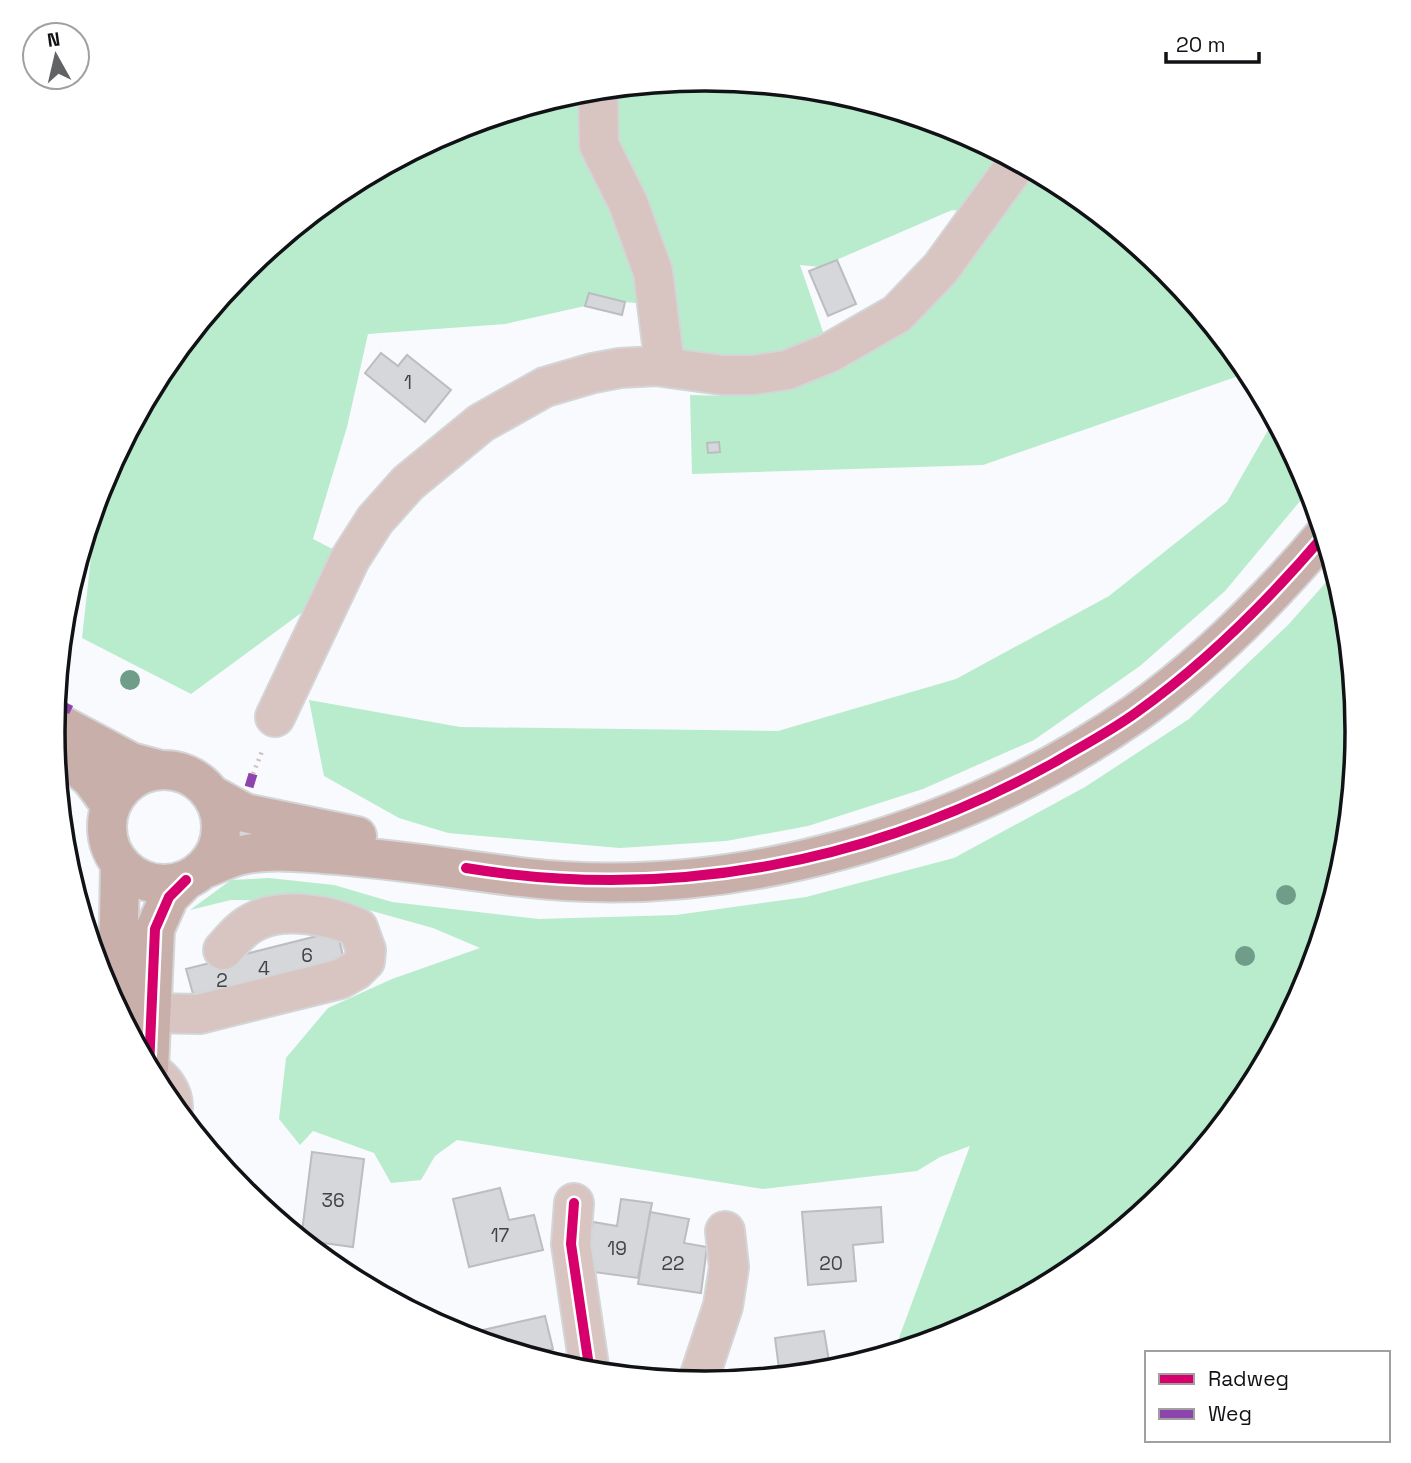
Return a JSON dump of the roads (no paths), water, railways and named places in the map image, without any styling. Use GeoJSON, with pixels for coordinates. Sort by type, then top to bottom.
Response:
{"type":"FeatureCollection","features":[{"type":"Feature","properties":{"kind":"main road"},"geometry":{"type":"LineString","coordinates":[[161,771],[135,778],[120,791],[108,816],[108,836],[120,863],[133,875],[150,882],[168,884],[242,855],[265,852],[345,855],[466,868],[520,877],[602,882],[746,871],[854,847],[952,813],[1039,770],[1136,713],[1220,644],[1267,599],[1317,543]]}},
{"type":"Feature","properties":{"kind":"main road"},"geometry":{"type":"LineString","coordinates":[[65,727],[131,762],[194,778],[212,795],[245,813],[409,849],[466,868]]}},
{"type":"Feature","properties":{"kind":"main road"},"geometry":{"type":"LineString","coordinates":[[66,756],[92,780],[111,806]]}},
{"type":"Feature","properties":{"kind":"main road"},"geometry":{"type":"LineString","coordinates":[[150,1050],[155,929],[169,897],[215,854],[221,835],[220,814],[212,795]]}},
{"type":"Feature","properties":{"kind":"main road"},"geometry":{"type":"LineString","coordinates":[[115,980],[120,863]]}},
{"type":"Feature","properties":{"kind":"street"},"geometry":{"type":"LineString","coordinates":[[592,101],[599,145],[628,203],[653,272],[665,367]]}},
{"type":"Feature","properties":{"kind":"street"},"geometry":{"type":"LineString","coordinates":[[275,717],[350,559],[375,520],[408,482],[481,423],[545,387],[620,368],[665,367],[752,375],[788,370],[829,353],[897,314],[941,268],[1012,170]]}},
{"type":"Feature","properties":{"kind":"street"},"geometry":{"type":"LineString","coordinates":[[150,1013],[198,1014],[340,979],[365,961],[366,950],[358,928],[344,921],[319,915],[276,915],[256,921],[238,933],[223,950]]}},
{"type":"Feature","properties":{"kind":"street"},"geometry":{"type":"LineString","coordinates":[[574,1203],[571,1244],[588,1361]]}},
{"type":"Feature","properties":{"kind":"street"},"geometry":{"type":"LineString","coordinates":[[701,1372],[723,1306],[729,1267],[725,1231]]}}]}
